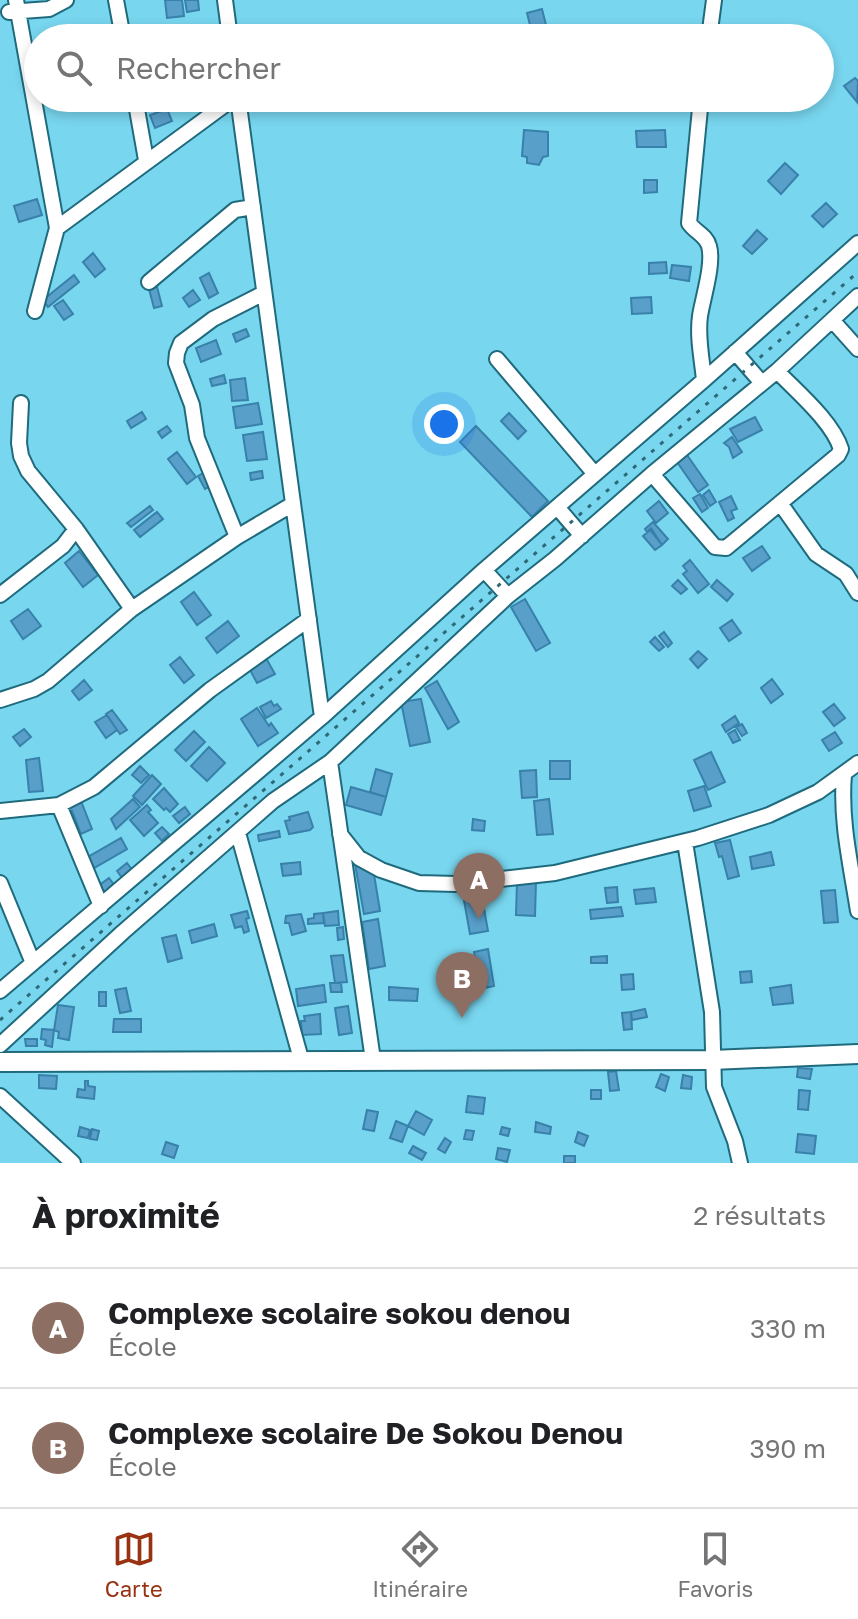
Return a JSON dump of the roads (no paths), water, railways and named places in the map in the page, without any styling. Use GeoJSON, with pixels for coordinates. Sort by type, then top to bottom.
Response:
{"type":"FeatureCollection","features":[{"type":"Feature","properties":{"kind":"main road"},"geometry":{"type":"LineString","coordinates":[[0,1062],[712,1060],[858,1054]]}},
{"type":"Feature","properties":{"kind":"street"},"geometry":{"type":"LineString","coordinates":[[24,59],[14,8],[49,9],[66,0]]}},
{"type":"Feature","properties":{"kind":"street"},"geometry":{"type":"LineString","coordinates":[[116,0],[120,24]]}},
{"type":"Feature","properties":{"kind":"street"},"geometry":{"type":"LineString","coordinates":[[225,0],[228,24]]}},
{"type":"Feature","properties":{"kind":"street"},"geometry":{"type":"LineString","coordinates":[[711,24],[714,0]]}},
{"type":"Feature","properties":{"kind":"street"},"geometry":{"type":"LineString","coordinates":[[34,112],[57,228],[35,311]]}},
{"type":"Feature","properties":{"kind":"street"},"geometry":{"type":"LineString","coordinates":[[137,112],[146,160]]}},
{"type":"Feature","properties":{"kind":"street"},"geometry":{"type":"LineString","coordinates":[[57,228],[216,112]]}},
{"type":"Feature","properties":{"kind":"street"},"geometry":{"type":"LineString","coordinates":[[238,112],[322,717]]}},
{"type":"Feature","properties":{"kind":"street"},"geometry":{"type":"LineString","coordinates":[[700,112],[689,223],[705,237],[710,252],[699,319],[704,380]]}},
{"type":"Feature","properties":{"kind":"street"},"geometry":{"type":"LineString","coordinates":[[149,282],[235,210],[253,207]]}},
{"type":"Feature","properties":{"kind":"street"},"geometry":{"type":"LineString","coordinates":[[0,991],[322,717],[484,570],[858,244]]}},
{"type":"Feature","properties":{"kind":"street"},"geometry":{"type":"LineString","coordinates":[[237,537],[197,438],[192,405],[176,363],[177,353],[181,343],[213,319],[264,293]]}},
{"type":"Feature","properties":{"kind":"street"},"geometry":{"type":"LineString","coordinates":[[0,1045],[273,801],[330,762],[508,596],[777,371],[858,296]]}},
{"type":"Feature","properties":{"kind":"street"},"geometry":{"type":"LineString","coordinates":[[832,320],[858,349]]}},
{"type":"Feature","properties":{"kind":"street"},"geometry":{"type":"LineString","coordinates":[[735,352],[761,382]]}},
{"type":"Feature","properties":{"kind":"street"},"geometry":{"type":"LineString","coordinates":[[497,359],[594,473]]}},
{"type":"Feature","properties":{"kind":"street"},"geometry":{"type":"LineString","coordinates":[[652,474],[715,547],[726,548],[838,455],[841,449],[839,441],[814,409],[777,371]]}},
{"type":"Feature","properties":{"kind":"street"},"geometry":{"type":"LineString","coordinates":[[21,403],[21,456],[28,471],[76,529],[132,609]]}},
{"type":"Feature","properties":{"kind":"street"},"geometry":{"type":"LineString","coordinates":[[780,503],[816,554],[846,574],[858,593]]}},
{"type":"Feature","properties":{"kind":"street"},"geometry":{"type":"LineString","coordinates":[[0,700],[48,681],[132,609],[237,537],[293,504]]}},
{"type":"Feature","properties":{"kind":"street"},"geometry":{"type":"LineString","coordinates":[[557,507],[582,536]]}},
{"type":"Feature","properties":{"kind":"street"},"geometry":{"type":"LineString","coordinates":[[0,595],[63,546],[76,529]]}},
{"type":"Feature","properties":{"kind":"street"},"geometry":{"type":"LineString","coordinates":[[484,570],[508,596]]}},
{"type":"Feature","properties":{"kind":"street"},"geometry":{"type":"LineString","coordinates":[[0,811],[59,805],[94,787],[210,690],[309,619]]}},
{"type":"Feature","properties":{"kind":"street"},"geometry":{"type":"LineString","coordinates":[[330,762],[373,1060]]}},
{"type":"Feature","properties":{"kind":"street"},"geometry":{"type":"LineString","coordinates":[[340,834],[359,858],[381,870],[419,883],[441,885],[555,873],[685,842],[769,815],[827,786],[858,763]]}},
{"type":"Feature","properties":{"kind":"street"},"geometry":{"type":"LineString","coordinates":[[844,775],[842,794],[858,911]]}},
{"type":"Feature","properties":{"kind":"street"},"geometry":{"type":"LineString","coordinates":[[827,786],[842,794]]}},
{"type":"Feature","properties":{"kind":"street"},"geometry":{"type":"LineString","coordinates":[[59,805],[101,906]]}},
{"type":"Feature","properties":{"kind":"street"},"geometry":{"type":"LineString","coordinates":[[238,833],[301,1059]]}},
{"type":"Feature","properties":{"kind":"street"},"geometry":{"type":"LineString","coordinates":[[685,842],[712,1012],[715,1095],[732,1130],[740,1163]]}},
{"type":"Feature","properties":{"kind":"street"},"geometry":{"type":"LineString","coordinates":[[0,883],[33,963]]}},
{"type":"Feature","properties":{"kind":"street"},"geometry":{"type":"LineString","coordinates":[[0,1096],[73,1163]]}},
{"type":"Feature","properties":{"kind":"railway"},"geometry":{"type":"LineString","coordinates":[[0,1020],[858,272]]}},
{"type":"Feature","properties":{"kind":"place","name":"Complexe scolaire sokou denou"},"geometry":{"type":"Point","coordinates":[479,919]}},
{"type":"Feature","properties":{"kind":"place","name":"Complexe scolaire De Sokou Denou"},"geometry":{"type":"Point","coordinates":[462,1018]}}]}
